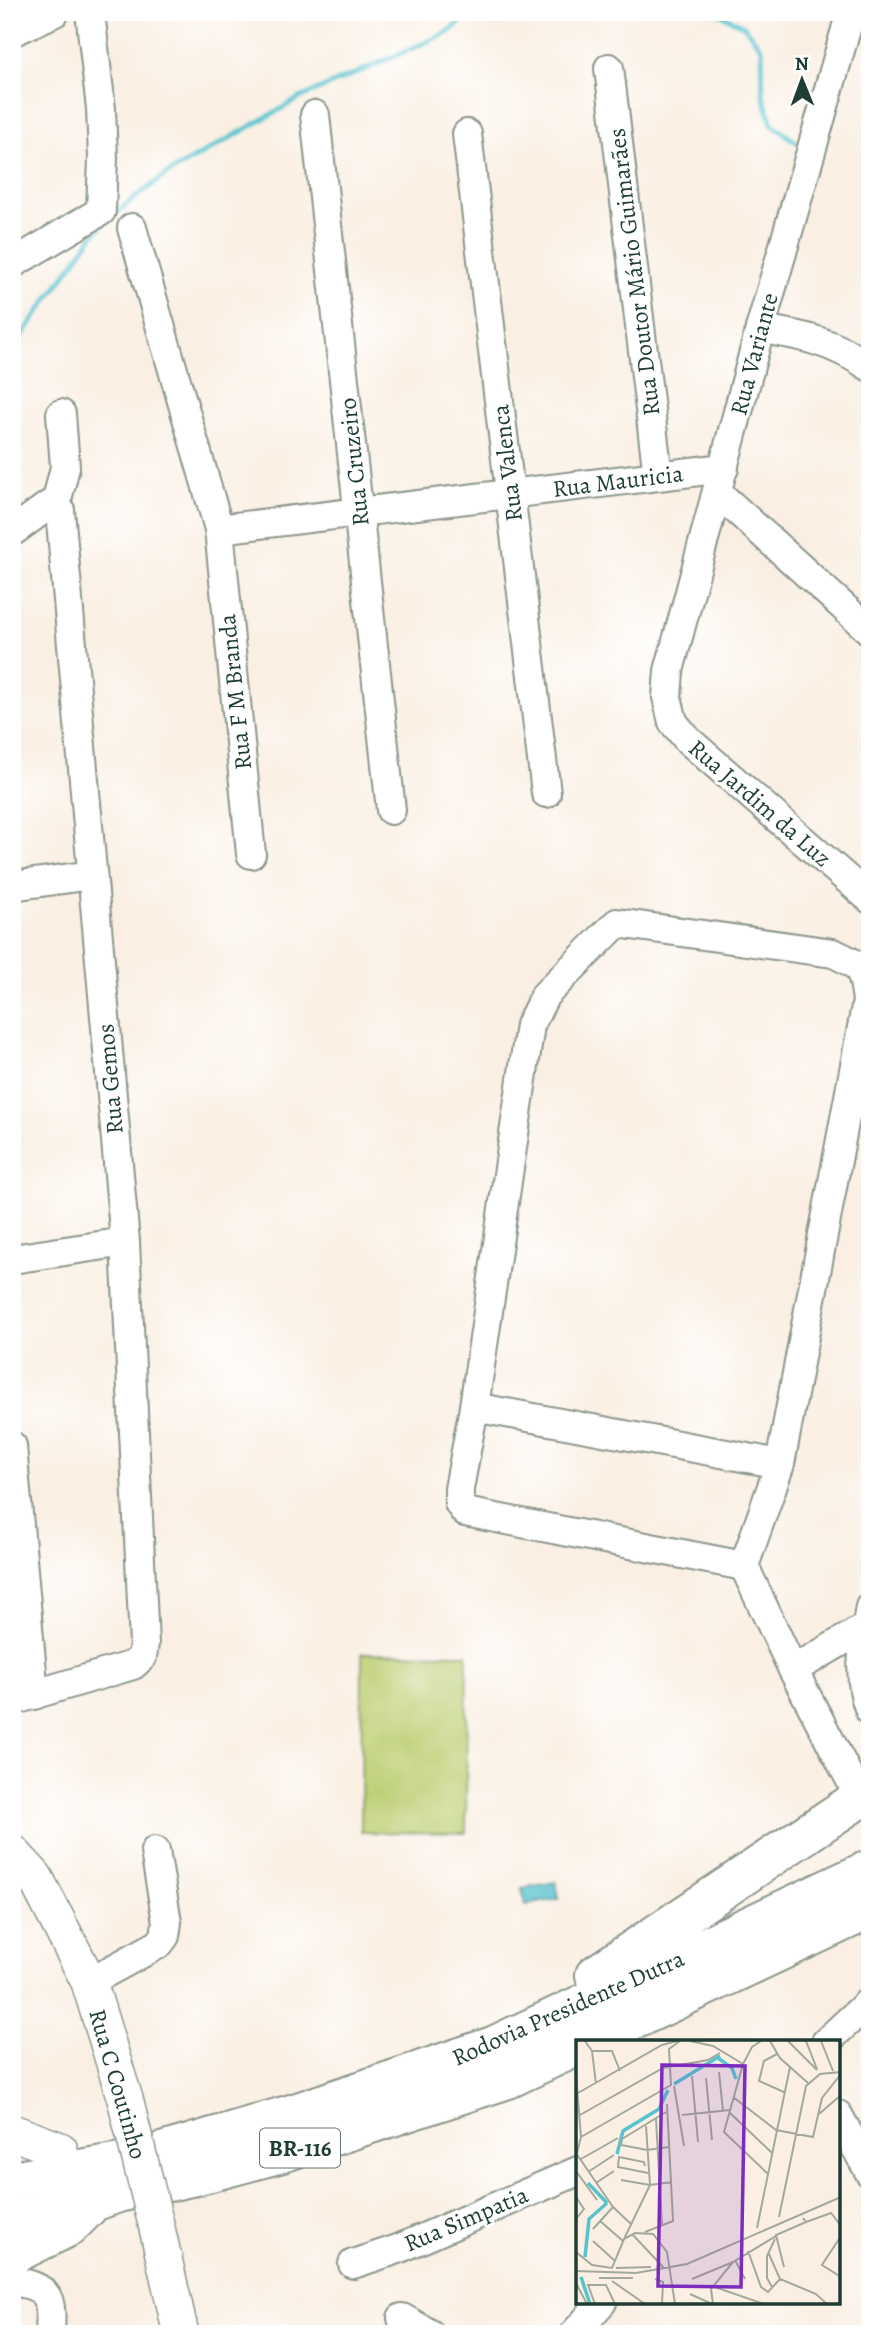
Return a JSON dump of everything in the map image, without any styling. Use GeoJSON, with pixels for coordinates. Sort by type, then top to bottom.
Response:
{"type":"FeatureCollection","features":[{"type":"Feature","properties":{"kind":"highway"},"geometry":{"type":"LineString","coordinates":[[493,2046],[569,1992],[865,1795]]}},
{"type":"Feature","properties":{"kind":"highway","name":"Rodovia Presidente Dutra"},"geometry":{"type":"LineString","coordinates":[[12,2181],[126,2161],[298,2112],[493,2046],[870,1869]]}},
{"type":"Feature","properties":{"kind":"highway","name":"Rodovia Presidente Dutra"},"geometry":{"type":"LineString","coordinates":[[591,2040],[870,1909]]}},
{"type":"Feature","properties":{"kind":"highway","name":"Rodovia Presidente Dutra"},"geometry":{"type":"LineString","coordinates":[[12,2220],[282,2153],[508,2078],[576,2047]]}},
{"type":"Feature","properties":{"kind":"highway"},"geometry":{"type":"LineString","coordinates":[[26,2144],[126,2161]]}},
{"type":"Feature","properties":{"kind":"highway"},"geometry":{"type":"LineString","coordinates":[[12,2255],[69,2227],[93,2202]]}},
{"type":"Feature","properties":{"kind":"main road","name":"Rua C Coutinho"},"geometry":{"type":"LineString","coordinates":[[12,1852],[35,1877],[89,1982],[125,2099],[181,2334]]}},
{"type":"Feature","properties":{"kind":"street"},"geometry":{"type":"LineString","coordinates":[[12,32],[55,12]]}},
{"type":"Feature","properties":{"kind":"street"},"geometry":{"type":"LineString","coordinates":[[12,264],[101,211],[101,109],[90,12]]}},
{"type":"Feature","properties":{"kind":"street","name":"Rua Variante"},"geometry":{"type":"LineString","coordinates":[[667,697],[669,671],[760,329],[852,12]]}},
{"type":"Feature","properties":{"kind":"street","name":"Rua Doutor Mário Guimarães"},"geometry":{"type":"LineString","coordinates":[[609,68],[658,476]]}},
{"type":"Feature","properties":{"kind":"street","name":"Rua Cruzeiro"},"geometry":{"type":"LineString","coordinates":[[315,115],[391,810]]}},
{"type":"Feature","properties":{"kind":"street","name":"Rua Valenca"},"geometry":{"type":"LineString","coordinates":[[467,134],[545,793]]}},
{"type":"Feature","properties":{"kind":"street","name":"Rua F M Branda"},"geometry":{"type":"LineString","coordinates":[[132,229],[219,529],[251,854]]}},
{"type":"Feature","properties":{"kind":"street"},"geometry":{"type":"LineString","coordinates":[[760,329],[801,335],[847,352],[870,367]]}},
{"type":"Feature","properties":{"kind":"street"},"geometry":{"type":"LineString","coordinates":[[12,532],[49,505],[56,504],[65,467],[61,414]]}},
{"type":"Feature","properties":{"kind":"street","name":"Rua Mauricia"},"geometry":{"type":"LineString","coordinates":[[219,529],[658,476],[721,480]]}},
{"type":"Feature","properties":{"kind":"street"},"geometry":{"type":"LineString","coordinates":[[721,480],[870,631]]}},
{"type":"Feature","properties":{"kind":"street","name":"Rua Gemos"},"geometry":{"type":"LineString","coordinates":[[23,1698],[133,1665],[142,1657],[143,1630],[125,1242],[60,510],[56,504]]}},
{"type":"Feature","properties":{"kind":"street","name":"Rua Jardim da Luz"},"geometry":{"type":"LineString","coordinates":[[667,697],[673,722],[688,740],[870,899]]}},
{"type":"Feature","properties":{"kind":"street"},"geometry":{"type":"LineString","coordinates":[[12,886],[92,875]]}},
{"type":"Feature","properties":{"kind":"street"},"geometry":{"type":"LineString","coordinates":[[744,1566],[465,1512],[459,1503],[530,1025],[545,995],[617,923],[832,953],[855,963],[864,977],[867,1001],[780,1464],[744,1566],[793,1670],[865,1795]]}},
{"type":"Feature","properties":{"kind":"street"},"geometry":{"type":"LineString","coordinates":[[12,1259],[125,1242]]}},
{"type":"Feature","properties":{"kind":"street"},"geometry":{"type":"LineString","coordinates":[[474,1407],[780,1464]]}},
{"type":"Feature","properties":{"kind":"street"},"geometry":{"type":"LineString","coordinates":[[12,1446],[23,1698]]}},
{"type":"Feature","properties":{"kind":"street"},"geometry":{"type":"LineString","coordinates":[[793,1670],[867,1637],[863,1693],[870,1711]]}},
{"type":"Feature","properties":{"kind":"street"},"geometry":{"type":"LineString","coordinates":[[89,1982],[159,1944],[165,1936],[167,1922],[155,1851]]}},
{"type":"Feature","properties":{"kind":"street"},"geometry":{"type":"LineString","coordinates":[[828,2040],[859,2008],[870,2001]]}},
{"type":"Feature","properties":{"kind":"street"},"geometry":{"type":"LineString","coordinates":[[840,2119],[870,2173]]}},
{"type":"Feature","properties":{"kind":"street","name":"Rua Simpatia"},"geometry":{"type":"LineString","coordinates":[[353,2264],[398,2249],[576,2172]]}},
{"type":"Feature","properties":{"kind":"street"},"geometry":{"type":"LineString","coordinates":[[12,2281],[31,2284],[45,2292],[52,2308],[50,2334]]}},
{"type":"Feature","properties":{"kind":"street"},"geometry":{"type":"LineString","coordinates":[[574,2334],[600,2304]]}},
{"type":"Feature","properties":{"kind":"street"},"geometry":{"type":"LineString","coordinates":[[402,2318],[430,2334]]}},
{"type":"Feature","properties":{"kind":"green space"},"geometry":{"type":"Polygon","coordinates":[[[362,1653],[467,1654],[466,1833],[361,1832],[362,1653]]]}},
{"type":"Feature","properties":{"kind":"water"},"geometry":{"type":"Polygon","coordinates":[[[556,1882],[559,1899],[525,1905],[522,1888],[556,1882]]]}},
{"type":"Feature","properties":{"kind":"waterway"},"geometry":{"type":"LineString","coordinates":[[12,420],[14,347],[94,234],[128,203],[167,174],[300,98],[447,33],[473,12]]}},
{"type":"Feature","properties":{"kind":"waterway"},"geometry":{"type":"LineString","coordinates":[[716,12],[744,26],[762,49],[763,95],[772,124],[796,142]]}}]}
